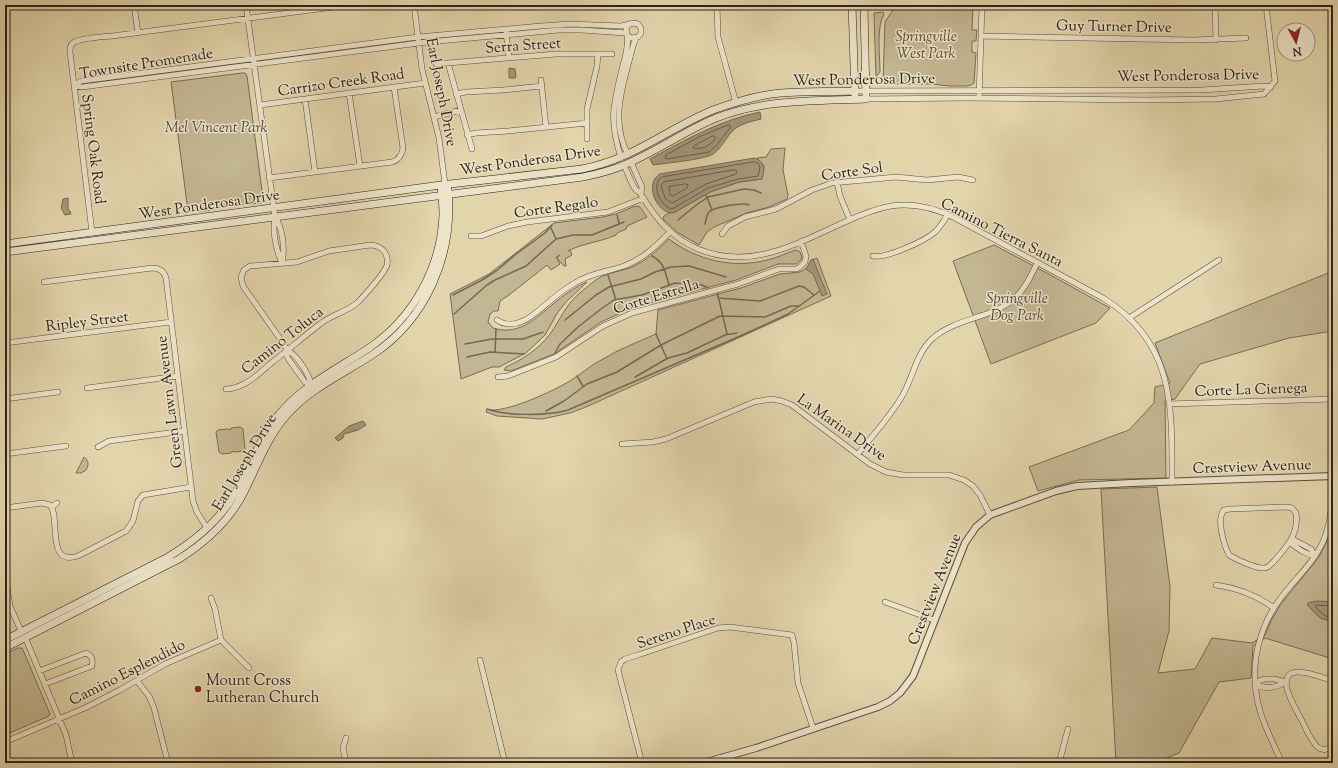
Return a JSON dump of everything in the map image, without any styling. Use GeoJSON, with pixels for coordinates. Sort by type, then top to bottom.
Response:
{"type":"FeatureCollection","features":[{"type":"Feature","properties":{"kind":"main road"},"geometry":{"type":"LineString","coordinates":[[852,5],[855,100]]}},
{"type":"Feature","properties":{"kind":"main road"},"geometry":{"type":"LineString","coordinates":[[864,5],[866,99]]}},
{"type":"Feature","properties":{"kind":"main road","name":"West Ponderosa Drive"},"geometry":{"type":"LineString","coordinates":[[5,244],[445,184],[582,169],[604,164],[625,156],[702,115],[736,103],[782,93],[855,90]]}},
{"type":"Feature","properties":{"kind":"main road","name":"West Ponderosa Drive"},"geometry":{"type":"LineString","coordinates":[[5,252],[583,177],[628,164],[705,123],[739,111],[779,103],[866,99]]}},
{"type":"Feature","properties":{"kind":"main road"},"geometry":{"type":"LineString","coordinates":[[736,103],[739,111]]}},
{"type":"Feature","properties":{"kind":"main road"},"geometry":{"type":"LineString","coordinates":[[625,156],[628,164]]}},
{"type":"Feature","properties":{"kind":"main road","name":"Earl Joseph Drive"},"geometry":{"type":"LineString","coordinates":[[5,640],[23,634],[168,557],[209,531],[241,483],[256,449],[269,428],[288,404],[379,341],[401,319],[414,302],[429,275],[439,246],[445,184]]}},
{"type":"Feature","properties":{"kind":"main road"},"geometry":{"type":"LineString","coordinates":[[92,232],[93,240]]}},
{"type":"Feature","properties":{"kind":"main road","name":"Earl Joseph Drive"},"geometry":{"type":"LineString","coordinates":[[5,648],[23,634]]}},
{"type":"Feature","properties":{"kind":"street"},"geometry":{"type":"LineString","coordinates":[[134,5],[138,33],[349,5]]}},
{"type":"Feature","properties":{"kind":"street"},"geometry":{"type":"LineString","coordinates":[[246,5],[274,208],[275,217],[273,224],[278,255],[282,263],[247,267],[243,271],[241,280],[243,286],[283,343],[287,350],[287,356],[301,377],[305,382],[313,387]]}},
{"type":"Feature","properties":{"kind":"street","name":"Earl Joseph Drive"},"geometry":{"type":"LineString","coordinates":[[414,5],[425,83],[440,143],[445,184]]}},
{"type":"Feature","properties":{"kind":"street"},"geometry":{"type":"LineString","coordinates":[[717,5],[718,37],[736,103]]}},
{"type":"Feature","properties":{"kind":"street"},"geometry":{"type":"LineString","coordinates":[[979,98],[982,5]]}},
{"type":"Feature","properties":{"kind":"street"},"geometry":{"type":"LineString","coordinates":[[1215,5],[1216,40]]}},
{"type":"Feature","properties":{"kind":"street"},"geometry":{"type":"LineString","coordinates":[[1266,5],[1275,74],[1274,83],[1270,87]]}},
{"type":"Feature","properties":{"kind":"street"},"geometry":{"type":"LineString","coordinates":[[636,23],[640,26],[641,33],[636,38],[631,53],[618,111],[618,124],[625,156],[615,138],[613,117],[614,103],[628,45],[626,28],[629,24],[636,23]]}},
{"type":"Feature","properties":{"kind":"street","name":"Townsite Promenade"},"geometry":{"type":"LineString","coordinates":[[74,85],[81,81],[419,43],[558,25],[622,26],[629,24]]}},
{"type":"Feature","properties":{"kind":"street","name":"Townsite Promenade"},"geometry":{"type":"LineString","coordinates":[[254,62],[418,37],[570,30],[627,34]]}},
{"type":"Feature","properties":{"kind":"street"},"geometry":{"type":"LineString","coordinates":[[506,32],[509,58]]}},
{"type":"Feature","properties":{"kind":"street","name":"Spring Oak Road"},"geometry":{"type":"LineString","coordinates":[[92,232],[70,52],[71,45],[78,40],[138,33]]}},
{"type":"Feature","properties":{"kind":"street"},"geometry":{"type":"LineString","coordinates":[[627,34],[631,38],[636,38]]}},
{"type":"Feature","properties":{"kind":"street","name":"Guy Turner Drive"},"geometry":{"type":"LineString","coordinates":[[981,36],[1216,40],[1246,38]]}},
{"type":"Feature","properties":{"kind":"street","name":"Serra Street"},"geometry":{"type":"LineString","coordinates":[[436,64],[556,54],[612,54]]}},
{"type":"Feature","properties":{"kind":"street"},"geometry":{"type":"LineString","coordinates":[[587,139],[589,101],[598,54]]}},
{"type":"Feature","properties":{"kind":"street"},"geometry":{"type":"LineString","coordinates":[[448,63],[472,149]]}},
{"type":"Feature","properties":{"kind":"street"},"geometry":{"type":"LineString","coordinates":[[541,80],[546,128]]}},
{"type":"Feature","properties":{"kind":"street","name":"Carrizo Creek Road"},"geometry":{"type":"LineString","coordinates":[[260,105],[425,83]]}},
{"type":"Feature","properties":{"kind":"street"},"geometry":{"type":"LineString","coordinates":[[456,94],[542,86]]}},
{"type":"Feature","properties":{"kind":"street","name":"West Ponderosa Drive"},"geometry":{"type":"LineString","coordinates":[[855,90],[1200,90],[1264,86],[1270,87]]}},
{"type":"Feature","properties":{"kind":"street"},"geometry":{"type":"LineString","coordinates":[[269,178],[392,162],[400,157],[403,148],[394,87]]}},
{"type":"Feature","properties":{"kind":"street","name":"West Ponderosa Drive"},"geometry":{"type":"LineString","coordinates":[[866,99],[1216,99],[1264,94],[1270,87]]}},
{"type":"Feature","properties":{"kind":"street"},"geometry":{"type":"LineString","coordinates":[[349,93],[360,166]]}},
{"type":"Feature","properties":{"kind":"street"},"geometry":{"type":"LineString","coordinates":[[305,99],[315,172]]}},
{"type":"Feature","properties":{"kind":"street"},"geometry":{"type":"LineString","coordinates":[[434,117],[461,110]]}},
{"type":"Feature","properties":{"kind":"street"},"geometry":{"type":"LineString","coordinates":[[467,134],[546,128],[587,123]]}},
{"type":"Feature","properties":{"kind":"street","name":"Camino Tierra Santa"},"geometry":{"type":"LineString","coordinates":[[628,164],[642,186],[642,196],[653,214],[679,239],[711,254],[729,257],[764,255],[875,210],[899,206],[924,207],[948,214],[1103,298],[1129,318],[1146,338],[1156,354],[1166,381],[1169,404],[1172,482]]}},
{"type":"Feature","properties":{"kind":"street","name":"Corte Sol"},"geometry":{"type":"LineString","coordinates":[[722,234],[728,226],[745,217],[776,209],[812,190],[837,182],[896,177],[927,180],[958,177],[974,180]]}},
{"type":"Feature","properties":{"kind":"street"},"geometry":{"type":"LineString","coordinates":[[837,182],[840,196],[850,220]]}},
{"type":"Feature","properties":{"kind":"street","name":"Corte Regalo"},"geometry":{"type":"LineString","coordinates":[[471,236],[481,236],[508,226],[527,222],[602,214],[621,208],[642,196]]}},
{"type":"Feature","properties":{"kind":"street"},"geometry":{"type":"LineString","coordinates":[[873,256],[883,257],[924,239],[938,228],[948,214]]}},
{"type":"Feature","properties":{"kind":"street"},"geometry":{"type":"LineString","coordinates":[[498,320],[502,323],[511,324],[528,319],[555,297],[581,279],[596,273],[623,266],[642,257],[653,249],[670,232]]}},
{"type":"Feature","properties":{"kind":"street","name":"Corte Estrella"},"geometry":{"type":"LineString","coordinates":[[498,377],[508,376],[549,360],[603,326],[632,313],[738,284],[779,269],[796,269],[805,262],[806,256],[801,241]]}},
{"type":"Feature","properties":{"kind":"street","name":"Camino Toluca"},"geometry":{"type":"LineString","coordinates":[[226,389],[238,387],[249,382],[321,323],[348,309],[362,298],[386,268],[388,259],[384,251],[376,246],[368,245],[335,250],[302,261],[282,263]]}},
{"type":"Feature","properties":{"kind":"street"},"geometry":{"type":"LineString","coordinates":[[1129,318],[1219,260]]}},
{"type":"Feature","properties":{"kind":"street"},"geometry":{"type":"LineString","coordinates":[[858,454],[901,398],[920,354],[931,340],[948,328],[1009,303],[1022,291],[1037,263]]}},
{"type":"Feature","properties":{"kind":"street","name":"Green Lawn Avenue"},"geometry":{"type":"LineString","coordinates":[[44,282],[152,268],[157,268],[162,271],[166,278],[191,487],[195,507],[209,531]]}},
{"type":"Feature","properties":{"kind":"street","name":"Ripley Street"},"geometry":{"type":"LineString","coordinates":[[5,343],[171,322]]}},
{"type":"Feature","properties":{"kind":"street"},"geometry":{"type":"LineString","coordinates":[[88,388],[178,376]]}},
{"type":"Feature","properties":{"kind":"street"},"geometry":{"type":"LineString","coordinates":[[5,399],[58,392]]}},
{"type":"Feature","properties":{"kind":"street","name":"La Marina Drive"},"geometry":{"type":"LineString","coordinates":[[622,444],[653,442],[666,439],[754,402],[771,399],[782,401],[792,405],[875,467],[891,473],[949,476],[964,480],[973,486],[980,495],[990,515]]}},
{"type":"Feature","properties":{"kind":"street","name":"Corte La Cienega"},"geometry":{"type":"LineString","coordinates":[[1169,404],[1333,399]]}},
{"type":"Feature","properties":{"kind":"street"},"geometry":{"type":"LineString","coordinates":[[98,447],[109,441],[184,431]]}},
{"type":"Feature","properties":{"kind":"street"},"geometry":{"type":"LineString","coordinates":[[5,454],[66,446]]}},
{"type":"Feature","properties":{"kind":"street"},"geometry":{"type":"LineString","coordinates":[[1282,763],[1261,715],[1255,684],[1256,661],[1259,643],[1274,608],[1283,594],[1315,556],[1324,538],[1330,517],[1332,476]]}},
{"type":"Feature","properties":{"kind":"street","name":"Crestview Avenue"},"geometry":{"type":"LineString","coordinates":[[703,763],[756,748],[878,707],[890,701],[900,693],[916,670],[934,620],[965,543],[976,527],[990,515],[1056,491],[1077,486],[1332,476]]}},
{"type":"Feature","properties":{"kind":"street"},"geometry":{"type":"LineString","coordinates":[[5,508],[42,503],[48,504],[52,507],[54,512],[56,543],[58,549],[66,556],[76,557],[119,536],[126,531],[133,521],[138,501],[143,495],[191,487]]}},
{"type":"Feature","properties":{"kind":"street"},"geometry":{"type":"LineString","coordinates":[[52,507],[57,504]]}},
{"type":"Feature","properties":{"kind":"street"},"geometry":{"type":"LineString","coordinates":[[1291,508],[1295,511],[1297,516],[1292,540],[1269,566],[1264,568],[1257,567],[1233,557],[1228,553],[1222,532],[1221,515],[1224,510],[1228,509],[1291,508]]}},
{"type":"Feature","properties":{"kind":"street"},"geometry":{"type":"LineString","coordinates":[[1292,540],[1311,548],[1315,556]]}},
{"type":"Feature","properties":{"kind":"street"},"geometry":{"type":"LineString","coordinates":[[5,574],[10,606],[40,670],[66,735],[72,763]]}},
{"type":"Feature","properties":{"kind":"street"},"geometry":{"type":"LineString","coordinates":[[1216,585],[1245,592],[1274,608]]}},
{"type":"Feature","properties":{"kind":"street"},"geometry":{"type":"LineString","coordinates":[[211,598],[216,609],[221,640],[249,668]]}},
{"type":"Feature","properties":{"kind":"street"},"geometry":{"type":"LineString","coordinates":[[885,602],[934,620]]}},
{"type":"Feature","properties":{"kind":"street","name":"Sereno Place"},"geometry":{"type":"LineString","coordinates":[[642,763],[618,670],[621,662],[625,659],[638,656],[718,628],[730,627],[792,635],[798,683],[813,728]]}},
{"type":"Feature","properties":{"kind":"street","name":"Camino Esplendido"},"geometry":{"type":"LineString","coordinates":[[5,742],[102,700],[137,681],[153,670],[179,657],[221,640]]}},
{"type":"Feature","properties":{"kind":"street"},"geometry":{"type":"LineString","coordinates":[[40,670],[86,653],[91,656],[93,660],[92,666],[45,684]]}},
{"type":"Feature","properties":{"kind":"street"},"geometry":{"type":"LineString","coordinates":[[480,660],[505,763]]}},
{"type":"Feature","properties":{"kind":"street"},"geometry":{"type":"LineString","coordinates":[[1255,684],[1261,687],[1280,685],[1286,682],[1290,675],[1298,672],[1314,675],[1333,682]]}},
{"type":"Feature","properties":{"kind":"street"},"geometry":{"type":"LineString","coordinates":[[1255,684],[1265,679],[1274,679],[1286,682]]}},
{"type":"Feature","properties":{"kind":"street"},"geometry":{"type":"LineString","coordinates":[[137,681],[149,696],[154,708],[168,763]]}},
{"type":"Feature","properties":{"kind":"street"},"geometry":{"type":"LineString","coordinates":[[1286,682],[1290,699],[1315,744],[1322,749],[1328,749],[1333,746]]}},
{"type":"Feature","properties":{"kind":"street"},"geometry":{"type":"LineString","coordinates":[[1059,763],[1068,729]]}},
{"type":"Feature","properties":{"kind":"street"},"geometry":{"type":"LineString","coordinates":[[346,738],[343,748],[346,763]]}},
{"type":"Feature","properties":{"kind":"street"},"geometry":{"type":"LineString","coordinates":[[5,754],[8,763]]}},
{"type":"Feature","properties":{"kind":"green space","name":"Springville West Park"},"geometry":{"type":"Polygon","coordinates":[[[896,5],[973,5],[972,30],[977,30],[976,41],[972,41],[972,52],[976,53],[974,83],[967,86],[883,84],[885,22],[896,5]]]}},
{"type":"Feature","properties":{"kind":"green space"},"geometry":{"type":"Polygon","coordinates":[[[883,12],[884,14],[879,34],[880,72],[876,77],[874,13],[883,12]]]}},
{"type":"Feature","properties":{"kind":"green space","name":"Mel Vincent Park"},"geometry":{"type":"Polygon","coordinates":[[[245,73],[247,76],[263,198],[262,203],[227,206],[206,211],[188,211],[171,82],[245,73]]]}},
{"type":"Feature","properties":{"kind":"green space"},"geometry":{"type":"Polygon","coordinates":[[[785,148],[783,170],[788,195],[787,199],[769,207],[747,213],[714,227],[707,232],[699,245],[677,232],[663,219],[664,216],[669,213],[675,212],[710,192],[739,182],[762,179],[764,166],[757,158],[766,157],[771,149],[785,148]]]}},
{"type":"Feature","properties":{"kind":"green space"},"geometry":{"type":"Polygon","coordinates":[[[635,206],[640,207],[647,217],[627,226],[626,229],[617,233],[616,235],[570,250],[572,255],[565,259],[566,266],[564,266],[557,258],[560,255],[556,257],[560,264],[551,270],[547,265],[500,301],[498,311],[494,311],[490,314],[488,322],[493,328],[512,330],[529,323],[568,292],[587,282],[558,312],[545,335],[526,353],[499,367],[492,367],[461,379],[450,294],[489,274],[554,223],[603,217],[616,214],[635,206]]]}},
{"type":"Feature","properties":{"kind":"green space"},"geometry":{"type":"Polygon","coordinates":[[[669,239],[703,257],[728,263],[754,263],[771,259],[796,250],[800,252],[802,257],[796,264],[778,264],[736,280],[631,308],[601,322],[554,354],[511,371],[504,370],[506,367],[524,357],[540,345],[550,334],[571,302],[593,282],[603,276],[630,268],[642,262],[669,239]]]}},
{"type":"Feature","properties":{"kind":"green space","name":"Springville Dog Park"},"geometry":{"type":"Polygon","coordinates":[[[994,245],[1110,308],[1096,323],[991,364],[953,261],[994,245]]]}},
{"type":"Feature","properties":{"kind":"green space"},"geometry":{"type":"Polygon","coordinates":[[[817,258],[831,296],[570,413],[542,419],[497,416],[486,412],[487,409],[495,410],[529,401],[553,390],[570,381],[609,355],[656,334],[658,310],[741,288],[780,274],[800,272],[807,268],[811,260],[817,258]]]}},
{"type":"Feature","properties":{"kind":"green space"},"geometry":{"type":"Polygon","coordinates":[[[1333,271],[1333,331],[1289,338],[1200,364],[1175,399],[1165,401],[1166,478],[1079,480],[1038,491],[1029,467],[1129,430],[1154,403],[1155,387],[1170,383],[1155,343],[1333,271]]]}},
{"type":"Feature","properties":{"kind":"green space"},"geometry":{"type":"Polygon","coordinates":[[[240,427],[243,429],[244,451],[232,451],[231,453],[222,454],[219,452],[216,432],[218,430],[230,430],[231,428],[240,427]]]}},
{"type":"Feature","properties":{"kind":"green space"},"geometry":{"type":"Polygon","coordinates":[[[84,457],[88,462],[86,470],[81,473],[76,473],[84,457]]]}},
{"type":"Feature","properties":{"kind":"green space"},"geometry":{"type":"Polygon","coordinates":[[[1157,487],[1170,587],[1169,631],[1158,673],[1195,669],[1212,638],[1252,643],[1265,635],[1281,604],[1319,557],[1332,526],[1333,659],[1265,638],[1253,646],[1251,678],[1219,682],[1179,753],[1154,763],[1116,763],[1101,489],[1157,487]]]}},
{"type":"Feature","properties":{"kind":"green space"},"geometry":{"type":"Polygon","coordinates":[[[17,648],[22,648],[23,650],[50,714],[49,716],[5,735],[5,655],[17,648]]]}},
{"type":"Feature","properties":{"kind":"water"},"geometry":{"type":"Polygon","coordinates":[[[509,68],[515,69],[515,78],[509,78],[509,68]]]}},
{"type":"Feature","properties":{"kind":"water"},"geometry":{"type":"Polygon","coordinates":[[[760,112],[761,119],[736,128],[713,154],[693,160],[653,165],[650,159],[717,125],[760,112]]]}},
{"type":"Feature","properties":{"kind":"water"},"geometry":{"type":"Polygon","coordinates":[[[754,158],[758,159],[763,166],[764,172],[762,179],[739,182],[710,192],[673,213],[667,212],[662,208],[654,197],[653,184],[655,178],[660,174],[754,158]]]}},
{"type":"Feature","properties":{"kind":"water"},"geometry":{"type":"Polygon","coordinates":[[[68,198],[68,209],[71,214],[65,215],[61,206],[63,199],[68,198]]]}},
{"type":"Feature","properties":{"kind":"water"},"geometry":{"type":"Polygon","coordinates":[[[813,259],[827,294],[822,296],[813,274],[806,269],[813,259]]]}},
{"type":"Feature","properties":{"kind":"water"},"geometry":{"type":"Polygon","coordinates":[[[363,421],[366,425],[358,430],[344,434],[343,438],[338,441],[335,438],[349,426],[363,421]]]}},
{"type":"Feature","properties":{"kind":"water"},"geometry":{"type":"Polygon","coordinates":[[[1317,601],[1333,602],[1333,622],[1320,618],[1308,606],[1308,603],[1317,601]]]}},
{"type":"Feature","properties":{"kind":"waterway"},"geometry":{"type":"LineString","coordinates":[[678,220],[708,197],[744,189],[754,190],[761,193]]}},
{"type":"Feature","properties":{"kind":"waterway"},"geometry":{"type":"LineString","coordinates":[[706,195],[712,210]]}},
{"type":"Feature","properties":{"kind":"waterway"},"geometry":{"type":"LineString","coordinates":[[705,224],[707,215],[712,210],[735,205],[749,205]]}},
{"type":"Feature","properties":{"kind":"waterway"},"geometry":{"type":"LineString","coordinates":[[617,215],[619,223]]}},
{"type":"Feature","properties":{"kind":"waterway"},"geometry":{"type":"LineString","coordinates":[[454,314],[487,285],[526,266],[556,239],[573,235],[592,235],[624,222]]}},
{"type":"Feature","properties":{"kind":"waterway"},"geometry":{"type":"LineString","coordinates":[[453,295],[496,271],[545,233],[552,225]]}},
{"type":"Feature","properties":{"kind":"waterway"},"geometry":{"type":"LineString","coordinates":[[551,228],[556,239]]}},
{"type":"Feature","properties":{"kind":"waterway"},"geometry":{"type":"LineString","coordinates":[[652,256],[662,265],[669,285]]}},
{"type":"Feature","properties":{"kind":"waterway"},"geometry":{"type":"LineString","coordinates":[[565,320],[596,295],[609,287],[641,279],[655,272],[671,267],[689,266],[726,277]]}},
{"type":"Feature","properties":{"kind":"waterway"},"geometry":{"type":"LineString","coordinates":[[608,275],[616,300]]}},
{"type":"Feature","properties":{"kind":"waterway"},"geometry":{"type":"LineString","coordinates":[[555,353],[560,344],[578,327],[614,300],[642,295],[675,283],[702,285],[708,288]]}},
{"type":"Feature","properties":{"kind":"waterway"},"geometry":{"type":"LineString","coordinates":[[718,298],[760,301],[799,286],[804,287],[814,295]]}},
{"type":"Feature","properties":{"kind":"waterway"},"geometry":{"type":"LineString","coordinates":[[717,291],[727,334]]}},
{"type":"Feature","properties":{"kind":"waterway"},"geometry":{"type":"LineString","coordinates":[[487,409],[516,414],[539,414],[568,410],[788,314],[820,291]]}},
{"type":"Feature","properties":{"kind":"waterway"},"geometry":{"type":"LineString","coordinates":[[546,411],[564,401],[587,384],[617,372],[661,345],[720,316],[765,317],[791,306],[800,306]]}},
{"type":"Feature","properties":{"kind":"waterway"},"geometry":{"type":"LineString","coordinates":[[495,352],[496,329]]}},
{"type":"Feature","properties":{"kind":"waterway"},"geometry":{"type":"LineString","coordinates":[[465,344],[492,339],[523,339],[543,332]]}},
{"type":"Feature","properties":{"kind":"waterway"},"geometry":{"type":"LineString","coordinates":[[635,377],[668,358],[687,353],[725,335],[737,333]]}},
{"type":"Feature","properties":{"kind":"waterway"},"geometry":{"type":"LineString","coordinates":[[656,334],[667,359]]}},
{"type":"Feature","properties":{"kind":"waterway"},"geometry":{"type":"LineString","coordinates":[[467,357],[490,352],[524,354]]}},
{"type":"Feature","properties":{"kind":"waterway"},"geometry":{"type":"LineString","coordinates":[[577,376],[583,386]]}},
{"type":"Feature","properties":{"kind":"place","name":"Mount Cross Lutheran Church"},"geometry":{"type":"Point","coordinates":[198,689]}}]}
